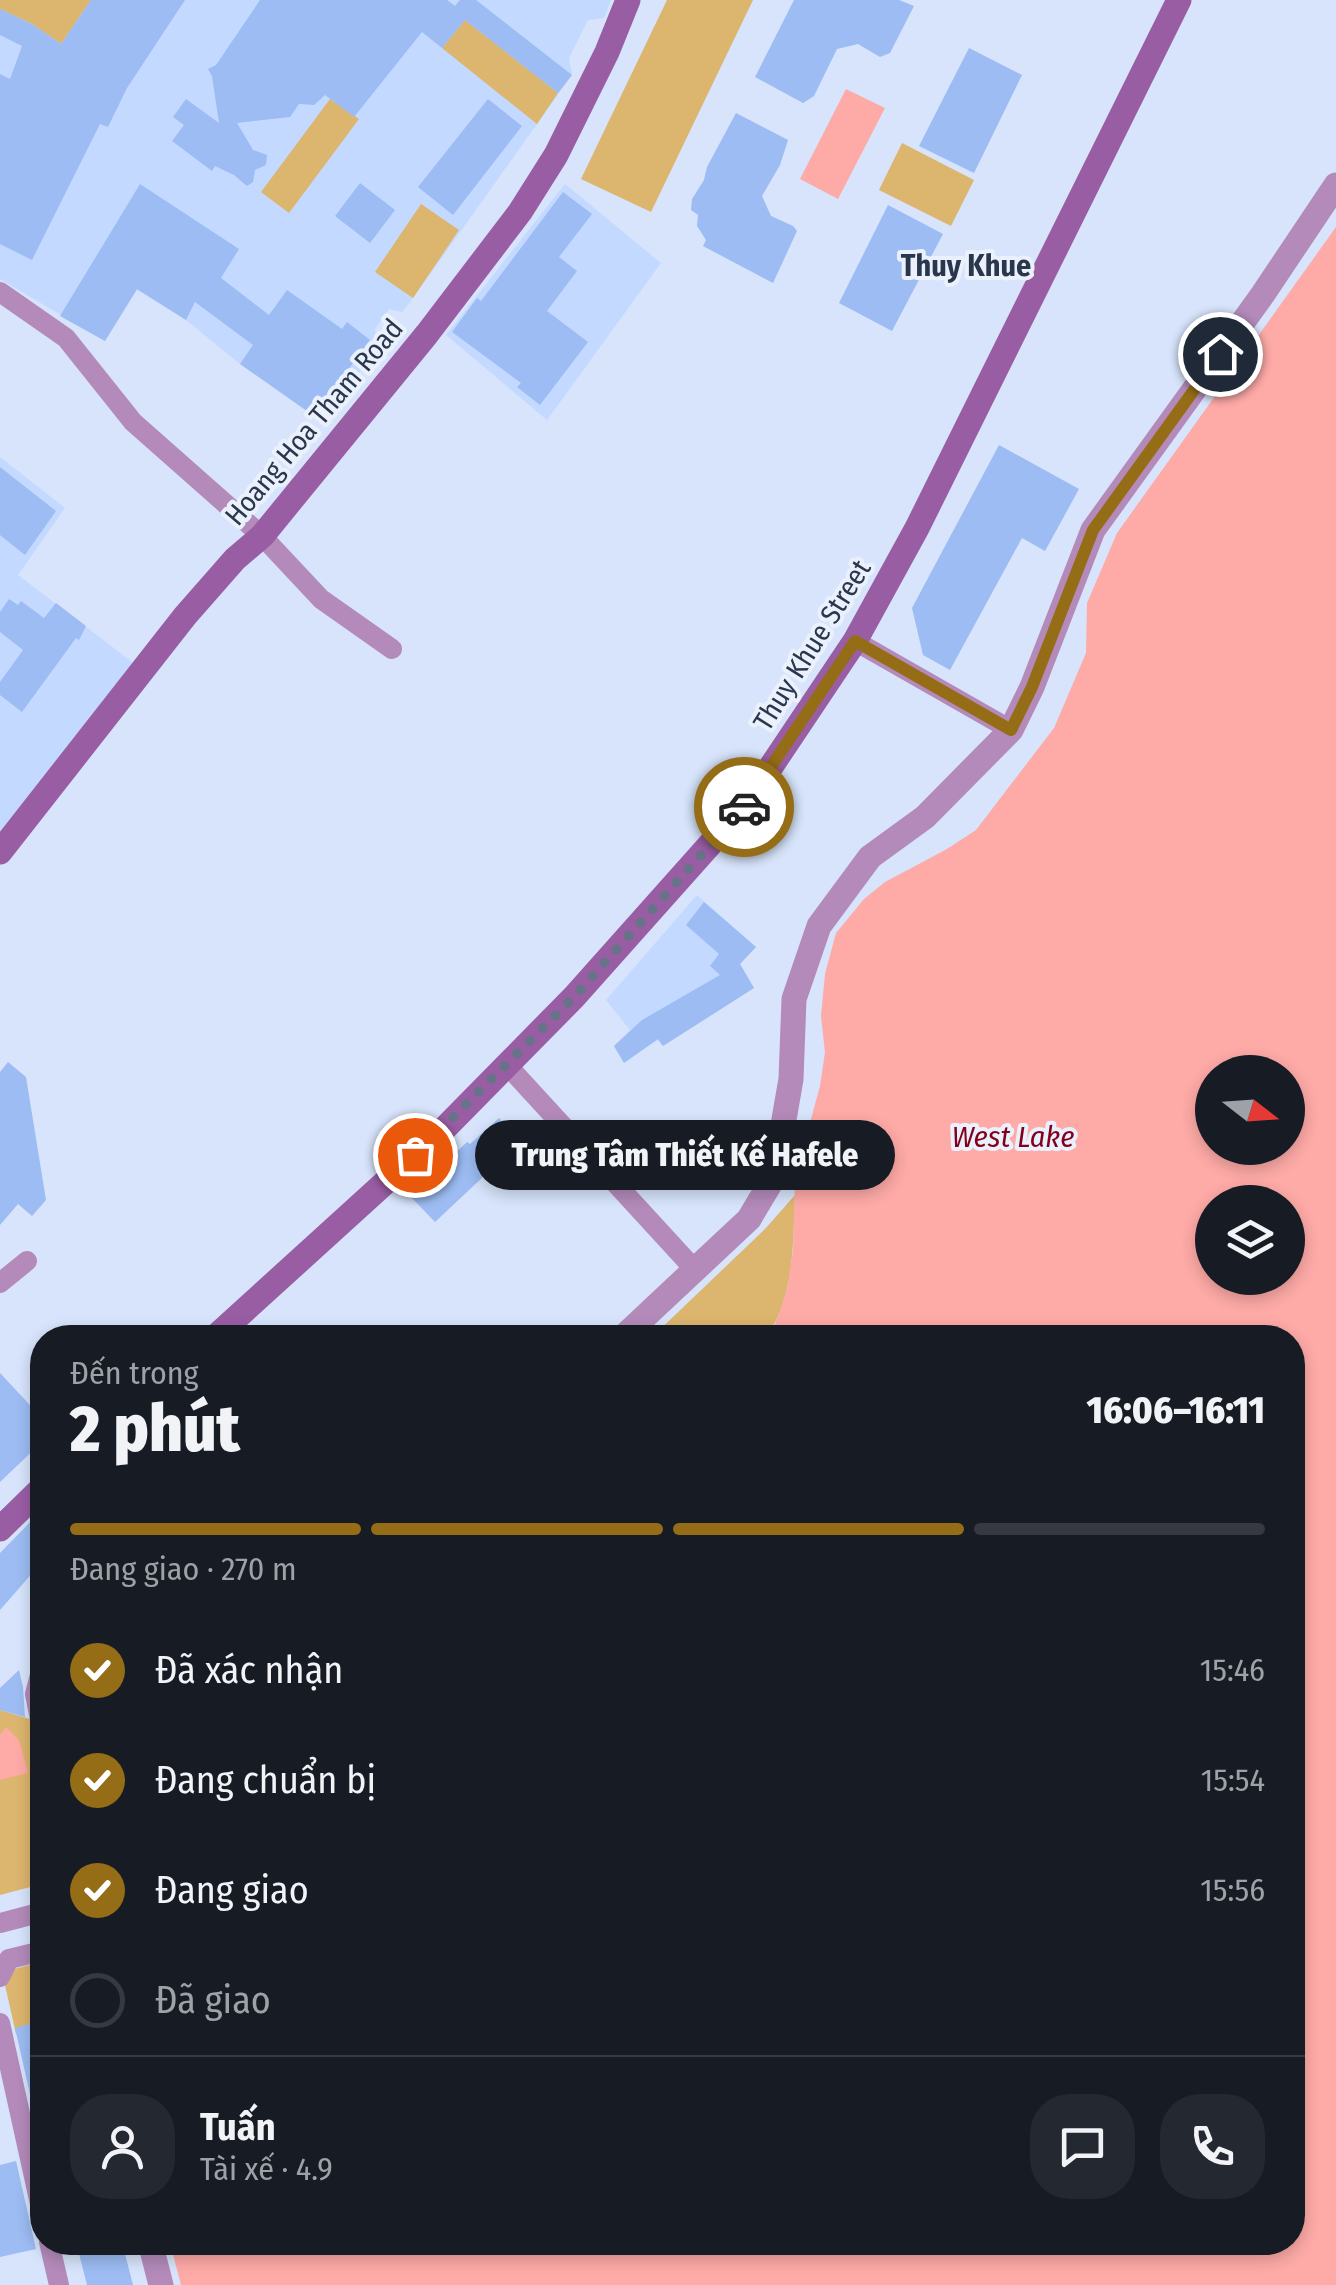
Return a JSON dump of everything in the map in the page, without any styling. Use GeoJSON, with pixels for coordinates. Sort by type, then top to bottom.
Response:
{"type":"FeatureCollection","features":[{"type":"Feature","properties":{"kind":"main road","name":"Hoang Hoa Tham Road"},"geometry":{"type":"LineString","coordinates":[[0,852],[185,616],[235,559],[262,536],[427,334],[520,212],[556,155],[628,0]]}},
{"type":"Feature","properties":{"kind":"main road","name":"Thuy Khue Street"},"geometry":{"type":"LineString","coordinates":[[228,1325],[507,1066],[746,804],[855,641],[917,528],[1180,0]]}},
{"type":"Feature","properties":{"kind":"main road"},"geometry":{"type":"LineString","coordinates":[[0,1529],[30,1500]]}},
{"type":"Feature","properties":{"kind":"street"},"geometry":{"type":"LineString","coordinates":[[636,1325],[749,1219],[774,1177],[792,1079],[794,999],[820,926],[870,857],[925,817],[1011,730],[1032,687],[1093,530],[1336,185]]}},
{"type":"Feature","properties":{"kind":"street"},"geometry":{"type":"LineString","coordinates":[[0,292],[66,338],[134,422],[262,536],[321,599],[392,649]]}},
{"type":"Feature","properties":{"kind":"street"},"geometry":{"type":"LineString","coordinates":[[855,641],[1011,730]]}},
{"type":"Feature","properties":{"kind":"street"},"geometry":{"type":"LineString","coordinates":[[507,1066],[696,1271]]}},
{"type":"Feature","properties":{"kind":"street"},"geometry":{"type":"LineString","coordinates":[[0,1283],[27,1261]]}},
{"type":"Feature","properties":{"kind":"street"},"geometry":{"type":"LineString","coordinates":[[0,1923],[30,1915]]}},
{"type":"Feature","properties":{"kind":"street"},"geometry":{"type":"LineString","coordinates":[[0,1977],[9,1959],[30,1953]]}},
{"type":"Feature","properties":{"kind":"street"},"geometry":{"type":"LineString","coordinates":[[0,2022],[30,2158]]}},
{"type":"Feature","properties":{"kind":"street"},"geometry":{"type":"LineString","coordinates":[[52,2255],[59,2285]]}},
{"type":"Feature","properties":{"kind":"street"},"geometry":{"type":"LineString","coordinates":[[153,2255],[161,2285]]}},
{"type":"Feature","properties":{"kind":"shaded area"},"geometry":{"type":"Polygon","coordinates":[[[0,0],[611,0],[604,18],[588,20],[569,58],[572,75],[413,298],[402,312],[389,309],[375,329],[378,346],[324,423],[186,320],[137,290],[105,341],[0,279],[0,0]]]}},
{"type":"Feature","properties":{"kind":"shaded area"},"geometry":{"type":"Polygon","coordinates":[[[0,0],[91,0],[61,44],[0,9],[0,0]]]}},
{"type":"Feature","properties":{"kind":"shaded area"},"geometry":{"type":"Polygon","coordinates":[[[667,0],[753,0],[651,212],[581,179],[667,0]]]}},
{"type":"Feature","properties":{"kind":"shaded area"},"geometry":{"type":"Polygon","coordinates":[[[465,20],[558,93],[537,124],[442,48],[465,20]]]}},
{"type":"Feature","properties":{"kind":"shaded area"},"geometry":{"type":"Polygon","coordinates":[[[330,99],[359,119],[289,213],[261,192],[330,99]]]}},
{"type":"Feature","properties":{"kind":"shaded area"},"geometry":{"type":"Polygon","coordinates":[[[902,143],[974,180],[951,226],[879,190],[902,143]]]}},
{"type":"Feature","properties":{"kind":"shaded area"},"geometry":{"type":"Polygon","coordinates":[[[565,184],[661,263],[547,420],[446,335],[565,184]]]}},
{"type":"Feature","properties":{"kind":"shaded area"},"geometry":{"type":"Polygon","coordinates":[[[421,204],[459,230],[413,298],[375,272],[421,204]]]}},
{"type":"Feature","properties":{"kind":"shaded area"},"geometry":{"type":"Polygon","coordinates":[[[0,457],[65,508],[18,575],[136,665],[0,832],[0,457]]]}},
{"type":"Feature","properties":{"kind":"shaded area"},"geometry":{"type":"Polygon","coordinates":[[[697,895],[756,947],[740,964],[754,988],[663,1046],[657,1040],[624,1063],[614,1046],[630,1030],[606,1000],[697,895]]]}},
{"type":"Feature","properties":{"kind":"shaded area"},"geometry":{"type":"Polygon","coordinates":[[[795,1195],[787,1287],[773,1325],[665,1325],[795,1195]]]}},
{"type":"Feature","properties":{"kind":"shaded area"},"geometry":{"type":"Polygon","coordinates":[[[0,1710],[30,1719],[30,1887],[0,1895],[0,1710]]]}},
{"type":"Feature","properties":{"kind":"shaded area"},"geometry":{"type":"Polygon","coordinates":[[[30,1965],[30,2030],[16,2034],[5,1985],[14,1969],[30,1965]]]}},
{"type":"Feature","properties":{"kind":"water"},"geometry":{"type":"Polygon","coordinates":[[[846,89],[885,108],[838,199],[800,179],[846,89]]]}},
{"type":"Feature","properties":{"kind":"water","name":"West Lake"},"geometry":{"type":"Polygon","coordinates":[[[1336,227],[1336,2285],[181,2285],[173,2255],[1305,2255],[1305,1325],[775,1325],[787,1290],[793,1251],[795,1178],[820,1086],[825,1052],[821,1016],[825,974],[836,933],[864,899],[885,882],[976,830],[1054,728],[1086,653],[1087,603],[1117,533],[1336,227]]]}},
{"type":"Feature","properties":{"kind":"water"},"geometry":{"type":"Polygon","coordinates":[[[6,1727],[19,1740],[28,1773],[0,1780],[0,1735],[6,1727]]]}},
{"type":"Feature","properties":{"kind":"building"},"geometry":{"type":"Polygon","coordinates":[[[91,0],[185,0],[127,88],[108,127],[100,124],[32,260],[0,244],[0,74],[10,79],[22,46],[0,35],[0,9],[61,44],[91,0]]]}},
{"type":"Feature","properties":{"kind":"building"},"geometry":{"type":"Polygon","coordinates":[[[260,0],[447,0],[455,6],[460,0],[476,0],[572,75],[558,93],[465,20],[442,48],[422,32],[354,117],[325,95],[314,105],[299,104],[290,117],[237,123],[253,150],[267,155],[266,165],[255,170],[253,182],[247,186],[215,166],[212,171],[172,141],[184,125],[173,117],[186,99],[219,123],[208,69],[216,65],[260,0]]]}},
{"type":"Feature","properties":{"kind":"building"},"geometry":{"type":"Polygon","coordinates":[[[794,0],[899,0],[914,6],[890,53],[880,57],[858,44],[837,49],[814,96],[803,103],[755,77],[794,0]]]}},
{"type":"Feature","properties":{"kind":"building"},"geometry":{"type":"Polygon","coordinates":[[[969,48],[1022,75],[974,173],[919,146],[969,48]]]}},
{"type":"Feature","properties":{"kind":"building"},"geometry":{"type":"Polygon","coordinates":[[[488,99],[522,126],[453,215],[418,187],[488,99]]]}},
{"type":"Feature","properties":{"kind":"building"},"geometry":{"type":"Polygon","coordinates":[[[736,113],[788,140],[780,165],[762,196],[771,216],[797,231],[773,283],[703,246],[706,240],[697,226],[698,215],[691,210],[692,199],[736,113]]]}},
{"type":"Feature","properties":{"kind":"building"},"geometry":{"type":"Polygon","coordinates":[[[360,183],[395,210],[370,243],[335,216],[360,183]]]}},
{"type":"Feature","properties":{"kind":"building"},"geometry":{"type":"Polygon","coordinates":[[[140,184],[239,249],[221,278],[269,315],[287,290],[342,329],[347,322],[370,340],[314,416],[240,364],[253,345],[195,302],[186,320],[137,289],[105,341],[60,316],[140,184]]]}},
{"type":"Feature","properties":{"kind":"building"},"geometry":{"type":"Polygon","coordinates":[[[563,192],[592,214],[559,257],[577,271],[547,311],[588,342],[540,405],[517,387],[521,383],[452,332],[477,298],[481,301],[563,192]]]}},
{"type":"Feature","properties":{"kind":"building"},"geometry":{"type":"Polygon","coordinates":[[[888,205],[943,234],[892,331],[839,303],[888,205]]]}},
{"type":"Feature","properties":{"kind":"building"},"geometry":{"type":"Polygon","coordinates":[[[999,445],[1079,489],[1045,551],[1022,538],[950,670],[923,655],[912,608],[999,445]]]}},
{"type":"Feature","properties":{"kind":"building"},"geometry":{"type":"Polygon","coordinates":[[[0,467],[56,511],[25,555],[0,535],[0,467]]]}},
{"type":"Feature","properties":{"kind":"building"},"geometry":{"type":"Polygon","coordinates":[[[9,599],[18,605],[21,601],[44,618],[56,603],[86,626],[22,712],[0,695],[0,682],[23,650],[0,632],[0,612],[9,599]]]}},
{"type":"Feature","properties":{"kind":"building"},"geometry":{"type":"Polygon","coordinates":[[[704,902],[756,947],[740,964],[754,988],[663,1046],[658,1039],[624,1063],[614,1046],[642,1020],[720,975],[710,966],[719,954],[686,925],[704,902]]]}},
{"type":"Feature","properties":{"kind":"building"},"geometry":{"type":"Polygon","coordinates":[[[8,1062],[26,1077],[46,1200],[32,1216],[18,1204],[0,1225],[0,1072],[8,1062]]]}},
{"type":"Feature","properties":{"kind":"building"},"geometry":{"type":"Polygon","coordinates":[[[499,1118],[531,1154],[510,1172],[500,1161],[435,1222],[410,1196],[467,1142],[470,1144],[499,1118]]]}},
{"type":"Feature","properties":{"kind":"building"},"geometry":{"type":"Polygon","coordinates":[[[0,1373],[30,1405],[30,1453],[0,1482],[0,1373]]]}},
{"type":"Feature","properties":{"kind":"building"},"geometry":{"type":"Polygon","coordinates":[[[30,1522],[30,1576],[0,1610],[0,1553],[30,1522]]]}},
{"type":"Feature","properties":{"kind":"building"},"geometry":{"type":"Polygon","coordinates":[[[19,1670],[25,1717],[0,1710],[0,1688],[19,1670]]]}},
{"type":"Feature","properties":{"kind":"building"},"geometry":{"type":"Polygon","coordinates":[[[30,2024],[30,2094],[15,2028],[30,2024]]]}},
{"type":"Feature","properties":{"kind":"building"},"geometry":{"type":"Polygon","coordinates":[[[16,2161],[30,2223],[30,2250],[0,2257],[0,2165],[16,2161]]]}},
{"type":"Feature","properties":{"kind":"building"},"geometry":{"type":"Polygon","coordinates":[[[79,2255],[125,2255],[133,2285],[87,2285],[79,2255]]]}},
{"type":"Feature","properties":{"kind":"way so far"},"geometry":{"type":"LineString","coordinates":[[415,1155],[574,997],[744,807]]}},
{"type":"Feature","properties":{"kind":"place","name":"Trung Tâm Thiết Kế Hafele"},"geometry":{"type":"Point","coordinates":[415,1155]}},
{"type":"Feature","properties":{"kind":"district","name":"Thuy Khue"},"geometry":{"type":"Point","coordinates":[966,266]}},
{"type":"Feature","properties":{"kind":"route"},"geometry":{"type":"LineString","coordinates":[[744,807],[855,641],[1011,730],[1032,687],[1093,530],[1220,354]]}}]}
